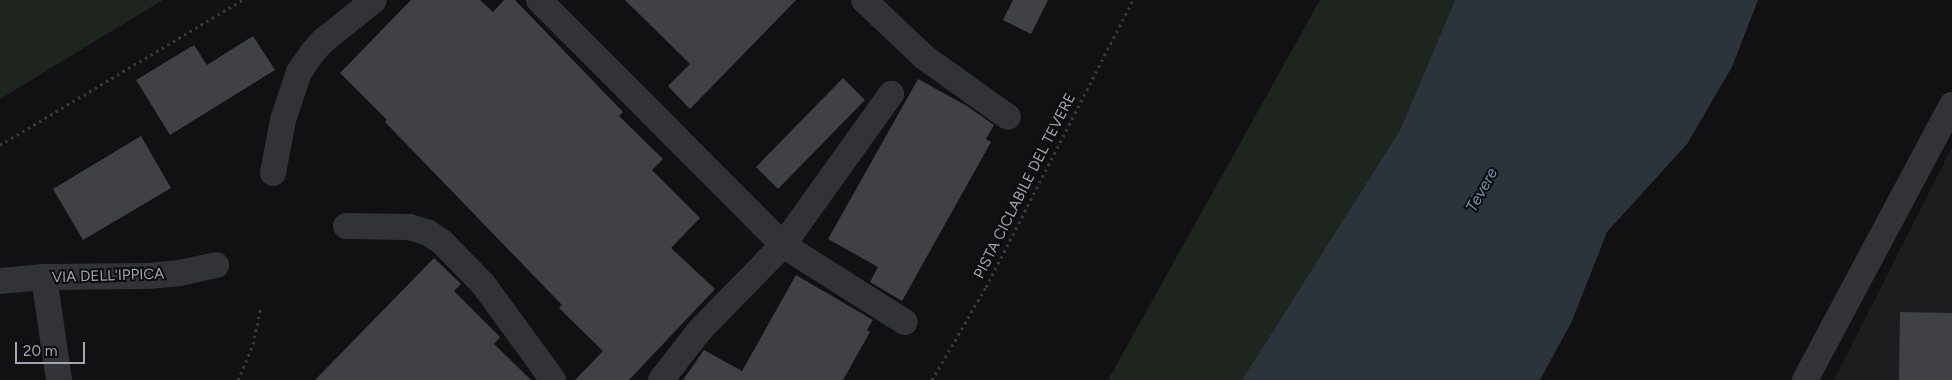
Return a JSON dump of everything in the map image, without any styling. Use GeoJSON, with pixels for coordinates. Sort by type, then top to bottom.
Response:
{"type":"FeatureCollection","features":[{"type":"Feature","properties":{"kind":"street"},"geometry":{"type":"LineString","coordinates":[[274,173],[283,120],[300,72],[323,41],[374,0]]}},
{"type":"Feature","properties":{"kind":"street"},"geometry":{"type":"LineString","coordinates":[[539,0],[783,245],[905,322]]}},
{"type":"Feature","properties":{"kind":"street"},"geometry":{"type":"LineString","coordinates":[[864,0],[924,57],[1008,116]]}},
{"type":"Feature","properties":{"kind":"street"},"geometry":{"type":"LineString","coordinates":[[661,380],[700,330],[783,245],[891,94]]}},
{"type":"Feature","properties":{"kind":"street"},"geometry":{"type":"LineString","coordinates":[[1805,380],[1952,105]]}},
{"type":"Feature","properties":{"kind":"street"},"geometry":{"type":"LineString","coordinates":[[346,226],[409,227],[426,232],[442,242],[478,278],[553,380]]}},
{"type":"Feature","properties":{"kind":"street","name":"VIA DELL'IPPICA"},"geometry":{"type":"LineString","coordinates":[[0,281],[44,277],[147,276],[178,273],[216,265]]}},
{"type":"Feature","properties":{"kind":"street"},"geometry":{"type":"LineString","coordinates":[[44,277],[59,380]]}},
{"type":"Feature","properties":{"kind":"path"},"geometry":{"type":"LineString","coordinates":[[0,145],[242,0]]}},
{"type":"Feature","properties":{"kind":"path","name":"PISTA CICLABILE DEL TEVERE"},"geometry":{"type":"LineString","coordinates":[[932,380],[986,287],[1133,0]]}},
{"type":"Feature","properties":{"kind":"path"},"geometry":{"type":"LineString","coordinates":[[238,380],[252,344],[261,307]]}},
{"type":"Feature","properties":{"kind":"shaded area"},"geometry":{"type":"Polygon","coordinates":[[[0,0],[163,0],[0,99],[0,0]]]}},
{"type":"Feature","properties":{"kind":"shaded area"},"geometry":{"type":"Polygon","coordinates":[[[1320,0],[1455,0],[1400,130],[1242,380],[1108,380],[1320,0]]]}},
{"type":"Feature","properties":{"kind":"shaded area"},"geometry":{"type":"Polygon","coordinates":[[[1952,147],[1952,380],[1834,380],[1952,147]]]}},
{"type":"Feature","properties":{"kind":"water","name":"Tevere"},"geometry":{"type":"Polygon","coordinates":[[[1455,0],[1758,0],[1732,67],[1687,144],[1607,232],[1572,321],[1540,380],[1242,380],[1400,130],[1455,0]]]}},
{"type":"Feature","properties":{"kind":"building"},"geometry":{"type":"Polygon","coordinates":[[[411,0],[480,0],[493,12],[504,0],[515,0],[623,112],[619,116],[663,159],[652,170],[700,218],[671,248],[715,289],[629,380],[575,380],[603,351],[559,308],[562,305],[340,73],[411,0]]]}},
{"type":"Feature","properties":{"kind":"building"},"geometry":{"type":"Polygon","coordinates":[[[625,0],[796,0],[690,109],[668,86],[690,64],[625,0]]]}},
{"type":"Feature","properties":{"kind":"building"},"geometry":{"type":"Polygon","coordinates":[[[1013,0],[1048,0],[1031,34],[1003,20],[1013,0]]]}},
{"type":"Feature","properties":{"kind":"building"},"geometry":{"type":"Polygon","coordinates":[[[253,36],[275,70],[170,135],[136,80],[194,45],[207,65],[253,36]]]}},
{"type":"Feature","properties":{"kind":"building"},"geometry":{"type":"Polygon","coordinates":[[[843,78],[865,100],[778,189],[756,167],[843,78]]]}},
{"type":"Feature","properties":{"kind":"building"},"geometry":{"type":"Polygon","coordinates":[[[918,79],[967,106],[994,125],[986,139],[991,142],[902,301],[870,282],[878,267],[828,239],[918,79]]]}},
{"type":"Feature","properties":{"kind":"building"},"geometry":{"type":"Polygon","coordinates":[[[141,136],[171,188],[83,240],[53,189],[141,136]]]}},
{"type":"Feature","properties":{"kind":"building"},"geometry":{"type":"Polygon","coordinates":[[[434,258],[461,284],[454,291],[500,337],[494,344],[531,380],[315,380],[434,258]]]}},
{"type":"Feature","properties":{"kind":"building"},"geometry":{"type":"Polygon","coordinates":[[[796,275],[873,320],[867,330],[870,332],[843,380],[683,380],[704,350],[742,371],[796,275]]]}},
{"type":"Feature","properties":{"kind":"building"},"geometry":{"type":"Polygon","coordinates":[[[1900,312],[1952,313],[1952,380],[1899,380],[1900,312]]]}}]}
